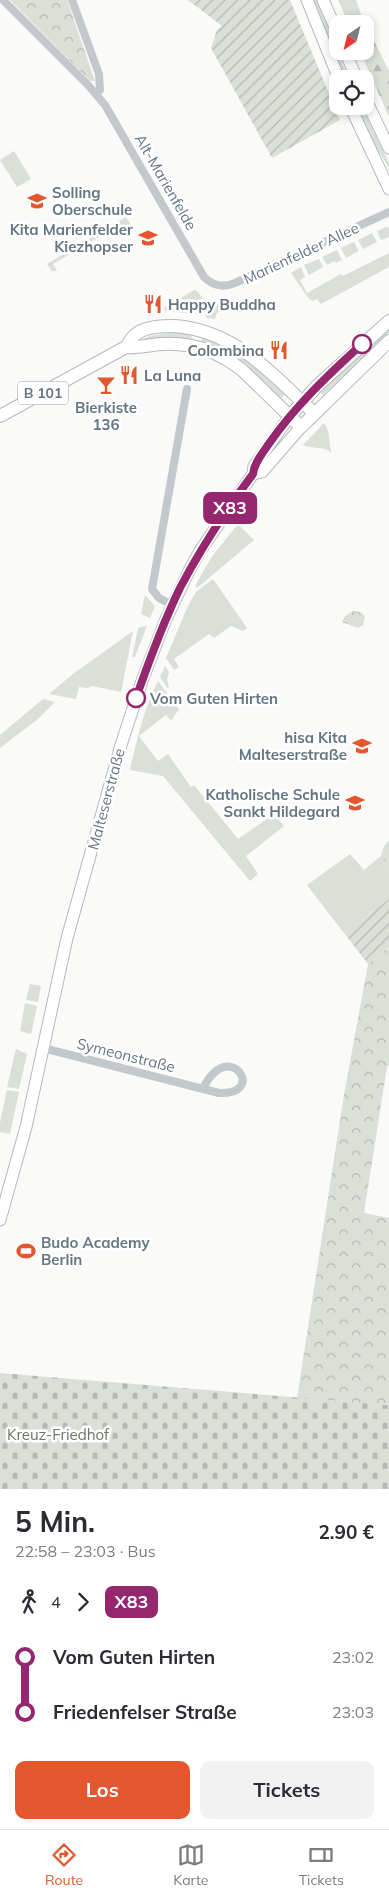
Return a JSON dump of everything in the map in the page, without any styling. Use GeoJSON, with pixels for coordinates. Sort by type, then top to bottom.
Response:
{"type":"FeatureCollection","features":[{"type":"Feature","properties":{"kind":"main road"},"geometry":{"type":"LineString","coordinates":[[307,0],[335,70]]}},
{"type":"Feature","properties":{"kind":"main road"},"geometry":{"type":"LineString","coordinates":[[323,0],[330,15]]}},
{"type":"Feature","properties":{"kind":"main road"},"geometry":{"type":"LineString","coordinates":[[354,115],[389,189]]}},
{"type":"Feature","properties":{"kind":"main road"},"geometry":{"type":"LineString","coordinates":[[373,115],[389,148]]}},
{"type":"Feature","properties":{"kind":"main road"},"geometry":{"type":"LineString","coordinates":[[389,320],[302,402],[254,466],[253,474],[262,472],[314,413],[389,342]]}},
{"type":"Feature","properties":{"kind":"main road","name":"B 101"},"geometry":{"type":"LineString","coordinates":[[0,416],[126,347],[135,335],[155,327],[166,326],[202,330],[228,341],[252,357],[314,413]]}},
{"type":"Feature","properties":{"kind":"main road","name":"B 101"},"geometry":{"type":"LineString","coordinates":[[126,347],[137,348],[171,344],[191,345],[214,352],[242,370],[301,427]]}},
{"type":"Feature","properties":{"kind":"main road","name":"Malteserstraße"},"geometry":{"type":"LineString","coordinates":[[0,1220],[26,1127],[66,941],[121,745],[142,681],[172,605],[200,551],[253,474]]}},
{"type":"Feature","properties":{"kind":"street","name":"Alt-Marienfelde"},"geometry":{"type":"LineString","coordinates":[[3,0],[105,105],[204,276],[212,284]]}},
{"type":"Feature","properties":{"kind":"street"},"geometry":{"type":"LineString","coordinates":[[72,0],[99,74],[100,90],[96,94]]}},
{"type":"Feature","properties":{"kind":"street","name":"Marienfelder Allee"},"geometry":{"type":"LineString","coordinates":[[212,284],[221,286],[235,283],[389,212]]}},
{"type":"Feature","properties":{"kind":"street"},"geometry":{"type":"LineString","coordinates":[[172,605],[159,598],[152,589],[188,389]]}},
{"type":"Feature","properties":{"kind":"street","name":"Symeonstraße"},"geometry":{"type":"LineString","coordinates":[[43,1048],[203,1088],[229,1094],[241,1086],[243,1078],[240,1072],[228,1066],[212,1074],[203,1088]]}},
{"type":"Feature","properties":{"kind":"green space"},"geometry":{"type":"Polygon","coordinates":[[[10,0],[67,0],[95,81],[90,81],[10,0]]]}},
{"type":"Feature","properties":{"kind":"green space"},"geometry":{"type":"Polygon","coordinates":[[[188,0],[290,0],[329,94],[329,115],[338,115],[340,120],[272,158],[211,48],[217,30],[222,26],[188,0]]]}},
{"type":"Feature","properties":{"kind":"green space"},"geometry":{"type":"Polygon","coordinates":[[[312,0],[317,0],[329,30],[329,41],[312,0]]]}},
{"type":"Feature","properties":{"kind":"green space"},"geometry":{"type":"Polygon","coordinates":[[[338,0],[356,0],[361,15],[345,15],[338,0]]]}},
{"type":"Feature","properties":{"kind":"green space"},"geometry":{"type":"Polygon","coordinates":[[[374,41],[389,71],[389,117],[374,83],[374,70],[368,70],[364,60],[374,60],[374,41]]]}},
{"type":"Feature","properties":{"kind":"green space"},"geometry":{"type":"Polygon","coordinates":[[[337,60],[341,60],[345,70],[341,70],[337,60]]]}},
{"type":"Feature","properties":{"kind":"green space"},"geometry":{"type":"Polygon","coordinates":[[[360,115],[366,115],[389,163],[389,168],[370,138],[360,115]]]}},
{"type":"Feature","properties":{"kind":"green space"},"geometry":{"type":"Polygon","coordinates":[[[14,151],[31,179],[17,187],[0,160],[14,151]]]}},
{"type":"Feature","properties":{"kind":"green space"},"geometry":{"type":"Polygon","coordinates":[[[126,217],[132,227],[113,238],[109,231],[53,264],[57,271],[52,271],[47,264],[126,217]]]}},
{"type":"Feature","properties":{"kind":"green space"},"geometry":{"type":"Polygon","coordinates":[[[386,227],[389,228],[389,237],[381,240],[377,231],[386,227]]]}},
{"type":"Feature","properties":{"kind":"green space"},"geometry":{"type":"Polygon","coordinates":[[[372,233],[377,242],[363,249],[358,240],[372,233]]]}},
{"type":"Feature","properties":{"kind":"green space"},"geometry":{"type":"Polygon","coordinates":[[[354,242],[359,251],[346,258],[341,248],[354,242]]]}},
{"type":"Feature","properties":{"kind":"green space"},"geometry":{"type":"Polygon","coordinates":[[[337,250],[342,260],[336,263],[334,261],[327,265],[322,257],[337,250]]]}},
{"type":"Feature","properties":{"kind":"green space"},"geometry":{"type":"Polygon","coordinates":[[[389,253],[389,267],[321,304],[317,299],[313,301],[309,299],[291,273],[301,267],[305,277],[300,280],[307,293],[341,274],[343,276],[389,253]]]}},
{"type":"Feature","properties":{"kind":"green space"},"geometry":{"type":"Polygon","coordinates":[[[319,259],[323,267],[309,275],[304,265],[319,259]]]}},
{"type":"Feature","properties":{"kind":"green space"},"geometry":{"type":"Polygon","coordinates":[[[194,290],[202,297],[194,314],[165,311],[164,308],[194,290]]]}},
{"type":"Feature","properties":{"kind":"green space"},"geometry":{"type":"Polygon","coordinates":[[[216,302],[222,311],[217,313],[215,319],[207,318],[205,315],[210,305],[216,302]]]}},
{"type":"Feature","properties":{"kind":"green space"},"geometry":{"type":"Polygon","coordinates":[[[389,328],[389,332],[381,341],[323,395],[320,392],[389,328]]]}},
{"type":"Feature","properties":{"kind":"green space"},"geometry":{"type":"Polygon","coordinates":[[[175,332],[192,334],[191,341],[138,342],[149,336],[175,332]]]}},
{"type":"Feature","properties":{"kind":"green space"},"geometry":{"type":"Polygon","coordinates":[[[202,336],[237,352],[285,394],[281,399],[247,367],[201,343],[202,336]]]}},
{"type":"Feature","properties":{"kind":"green space"},"geometry":{"type":"Polygon","coordinates":[[[324,423],[328,430],[332,453],[325,449],[303,445],[324,423]]]}},
{"type":"Feature","properties":{"kind":"green space"},"geometry":{"type":"Polygon","coordinates":[[[238,524],[254,540],[197,588],[195,586],[211,558],[238,524]]]}},
{"type":"Feature","properties":{"kind":"green space"},"geometry":{"type":"Polygon","coordinates":[[[213,579],[247,628],[243,631],[231,626],[214,638],[209,634],[174,659],[179,667],[174,670],[166,658],[187,608],[196,592],[213,579]]]}},
{"type":"Feature","properties":{"kind":"green space"},"geometry":{"type":"Polygon","coordinates":[[[145,595],[155,606],[150,618],[141,614],[145,595]]]}},
{"type":"Feature","properties":{"kind":"green space"},"geometry":{"type":"Polygon","coordinates":[[[353,611],[360,612],[365,616],[363,625],[358,628],[342,622],[345,616],[353,611]]]}},
{"type":"Feature","properties":{"kind":"green space"},"geometry":{"type":"Polygon","coordinates":[[[147,626],[135,657],[132,657],[138,629],[147,626]]]}},
{"type":"Feature","properties":{"kind":"green space"},"geometry":{"type":"Polygon","coordinates":[[[133,631],[121,692],[92,686],[88,688],[79,687],[76,699],[49,694],[73,674],[133,631]]]}},
{"type":"Feature","properties":{"kind":"green space"},"geometry":{"type":"Polygon","coordinates":[[[165,666],[169,672],[167,679],[168,689],[160,677],[165,666]]]}},
{"type":"Feature","properties":{"kind":"green space"},"geometry":{"type":"Polygon","coordinates":[[[158,681],[179,709],[171,721],[166,715],[139,736],[158,761],[168,754],[191,787],[194,785],[238,839],[274,814],[284,826],[246,856],[258,874],[250,881],[163,776],[130,770],[145,713],[158,681]]]}},
{"type":"Feature","properties":{"kind":"green space"},"geometry":{"type":"Polygon","coordinates":[[[43,699],[55,702],[38,719],[0,748],[0,735],[43,699]]]}},
{"type":"Feature","properties":{"kind":"green space"},"geometry":{"type":"Polygon","coordinates":[[[389,840],[389,867],[381,856],[384,846],[389,840]]]}},
{"type":"Feature","properties":{"kind":"green space"},"geometry":{"type":"Polygon","coordinates":[[[350,854],[364,870],[381,856],[389,867],[389,899],[344,933],[307,885],[350,854]]]}},
{"type":"Feature","properties":{"kind":"green space"},"geometry":{"type":"Polygon","coordinates":[[[389,899],[389,947],[368,964],[344,933],[389,899]]]}},
{"type":"Feature","properties":{"kind":"green space"},"geometry":{"type":"Polygon","coordinates":[[[389,947],[389,1065],[387,1067],[364,1213],[389,1218],[389,1405],[297,1398],[344,1095],[368,964],[389,947]]]}},
{"type":"Feature","properties":{"kind":"green space"},"geometry":{"type":"Polygon","coordinates":[[[30,984],[41,986],[38,1002],[26,1000],[30,984]]]}},
{"type":"Feature","properties":{"kind":"green space"},"geometry":{"type":"Polygon","coordinates":[[[25,1003],[37,1006],[31,1034],[20,1031],[25,1003]]]}},
{"type":"Feature","properties":{"kind":"green space"},"geometry":{"type":"Polygon","coordinates":[[[16,1049],[27,1054],[19,1089],[7,1087],[16,1049]]]}},
{"type":"Feature","properties":{"kind":"green space"},"geometry":{"type":"Polygon","coordinates":[[[7,1090],[19,1092],[10,1134],[0,1132],[7,1090]]]}},
{"type":"Feature","properties":{"kind":"green space","name":"Kreuz-Friedhof"},"geometry":{"type":"Polygon","coordinates":[[[0,1373],[389,1405],[389,1489],[0,1489],[0,1373]]]}},
{"type":"Feature","properties":{"kind":"bus line","name":"X83"},"geometry":{"type":"LineString","coordinates":[[136,698],[163,626],[180,588],[200,551],[253,474],[254,466],[277,432],[302,402],[362,344]]}},
{"type":"Feature","properties":{"kind":"place","name":"Solling Oberschule"},"geometry":{"type":"Point","coordinates":[37,201]}},
{"type":"Feature","properties":{"kind":"place","name":"Kita Marienfelder Kiezhopser"},"geometry":{"type":"Point","coordinates":[148,238]}},
{"type":"Feature","properties":{"kind":"place","name":"Happy Buddha"},"geometry":{"type":"Point","coordinates":[153,304]}},
{"type":"Feature","properties":{"kind":"place","name":"Colombina"},"geometry":{"type":"Point","coordinates":[279,350]}},
{"type":"Feature","properties":{"kind":"place","name":"La Luna"},"geometry":{"type":"Point","coordinates":[129,375]}},
{"type":"Feature","properties":{"kind":"place","name":"Bierkiste 136"},"geometry":{"type":"Point","coordinates":[106,385]}},
{"type":"Feature","properties":{"kind":"place","name":"Vom Guten Hirten"},"geometry":{"type":"Point","coordinates":[136,698]}},
{"type":"Feature","properties":{"kind":"place","name":"hisa Kita Malteserstraße"},"geometry":{"type":"Point","coordinates":[362,746]}},
{"type":"Feature","properties":{"kind":"place","name":"Katholische Schule Sankt Hildegard"},"geometry":{"type":"Point","coordinates":[355,803]}},
{"type":"Feature","properties":{"kind":"place","name":"Budo Academy Berlin"},"geometry":{"type":"Point","coordinates":[26,1251]}}]}
